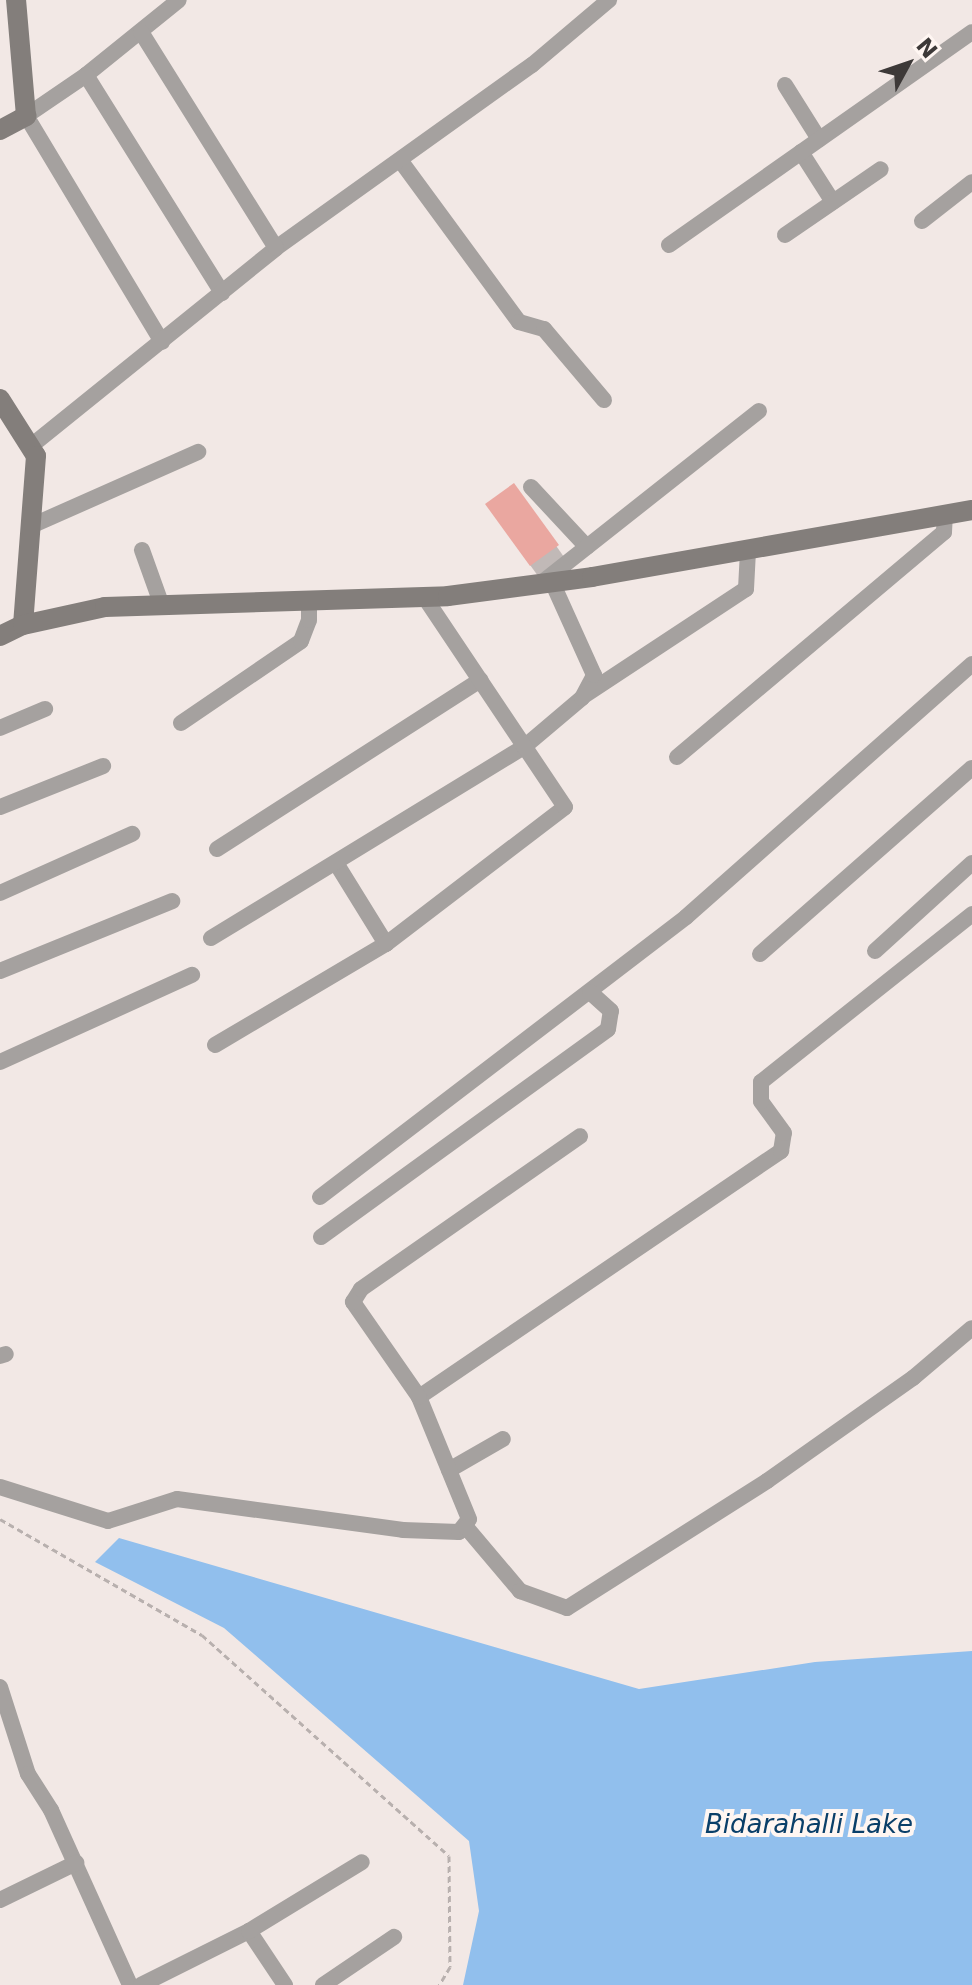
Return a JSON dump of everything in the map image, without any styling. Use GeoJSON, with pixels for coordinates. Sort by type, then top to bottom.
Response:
{"type":"FeatureCollection","features":[{"type":"Feature","properties":{"kind":"main road"},"geometry":{"type":"LineString","coordinates":[[0,130],[26,116],[16,0]]}},
{"type":"Feature","properties":{"kind":"main road"},"geometry":{"type":"LineString","coordinates":[[0,399],[36,456],[23,625]]}},
{"type":"Feature","properties":{"kind":"main road"},"geometry":{"type":"LineString","coordinates":[[0,636],[23,625],[105,607],[424,596],[546,583],[748,551],[972,510]]}},
{"type":"Feature","properties":{"kind":"street"},"geometry":{"type":"LineString","coordinates":[[162,342],[26,116],[86,75],[179,0]]}},
{"type":"Feature","properties":{"kind":"street"},"geometry":{"type":"LineString","coordinates":[[31,446],[276,248],[532,65],[609,0]]}},
{"type":"Feature","properties":{"kind":"street"},"geometry":{"type":"LineString","coordinates":[[141,32],[276,248]]}},
{"type":"Feature","properties":{"kind":"street"},"geometry":{"type":"LineString","coordinates":[[669,245],[972,32]]}},
{"type":"Feature","properties":{"kind":"street"},"geometry":{"type":"LineString","coordinates":[[86,75],[222,293]]}},
{"type":"Feature","properties":{"kind":"street"},"geometry":{"type":"LineString","coordinates":[[785,85],[819,139]]}},
{"type":"Feature","properties":{"kind":"street"},"geometry":{"type":"LineString","coordinates":[[801,152],[833,202]]}},
{"type":"Feature","properties":{"kind":"street"},"geometry":{"type":"LineString","coordinates":[[400,160],[519,322],[544,329],[604,400]]}},
{"type":"Feature","properties":{"kind":"street"},"geometry":{"type":"LineString","coordinates":[[785,235],[881,169]]}},
{"type":"Feature","properties":{"kind":"street"},"geometry":{"type":"LineString","coordinates":[[922,221],[972,182]]}},
{"type":"Feature","properties":{"kind":"street"},"geometry":{"type":"LineString","coordinates":[[582,698],[594,675],[546,583],[759,411]]}},
{"type":"Feature","properties":{"kind":"street"},"geometry":{"type":"LineString","coordinates":[[31,526],[198,452]]}},
{"type":"Feature","properties":{"kind":"street"},"geometry":{"type":"LineString","coordinates":[[531,487],[587,547]]}},
{"type":"Feature","properties":{"kind":"street"},"geometry":{"type":"LineString","coordinates":[[677,757],[944,532],[945,515]]}},
{"type":"Feature","properties":{"kind":"street"},"geometry":{"type":"LineString","coordinates":[[142,550],[162,606]]}},
{"type":"Feature","properties":{"kind":"street"},"geometry":{"type":"LineString","coordinates":[[211,938],[524,747],[582,698],[746,589],[748,551]]}},
{"type":"Feature","properties":{"kind":"street"},"geometry":{"type":"LineString","coordinates":[[215,1045],[386,944],[565,807],[424,596]]}},
{"type":"Feature","properties":{"kind":"street"},"geometry":{"type":"LineString","coordinates":[[181,723],[301,641],[307,632],[309,600]]}},
{"type":"Feature","properties":{"kind":"street"},"geometry":{"type":"LineString","coordinates":[[320,1197],[695,911],[972,664]]}},
{"type":"Feature","properties":{"kind":"street"},"geometry":{"type":"LineString","coordinates":[[217,849],[480,680]]}},
{"type":"Feature","properties":{"kind":"street"},"geometry":{"type":"LineString","coordinates":[[0,728],[45,709]]}},
{"type":"Feature","properties":{"kind":"street"},"geometry":{"type":"LineString","coordinates":[[0,807],[103,766]]}},
{"type":"Feature","properties":{"kind":"street"},"geometry":{"type":"LineString","coordinates":[[760,954],[972,768]]}},
{"type":"Feature","properties":{"kind":"street"},"geometry":{"type":"LineString","coordinates":[[0,893],[132,834]]}},
{"type":"Feature","properties":{"kind":"street"},"geometry":{"type":"LineString","coordinates":[[336,863],[386,944]]}},
{"type":"Feature","properties":{"kind":"street"},"geometry":{"type":"LineString","coordinates":[[875,951],[972,863]]}},
{"type":"Feature","properties":{"kind":"street"},"geometry":{"type":"LineString","coordinates":[[0,971],[172,901]]}},
{"type":"Feature","properties":{"kind":"street"},"geometry":{"type":"LineString","coordinates":[[419,1397],[781,1151],[784,1133],[761,1101],[761,1082],[972,914]]}},
{"type":"Feature","properties":{"kind":"street"},"geometry":{"type":"LineString","coordinates":[[0,1062],[192,975]]}},
{"type":"Feature","properties":{"kind":"street"},"geometry":{"type":"LineString","coordinates":[[321,1237],[608,1029],[611,1011],[590,992]]}},
{"type":"Feature","properties":{"kind":"street"},"geometry":{"type":"LineString","coordinates":[[0,1487],[108,1521],[177,1499],[403,1530],[459,1532],[466,1527],[469,1519],[419,1397],[353,1302],[361,1289],[580,1136]]}},
{"type":"Feature","properties":{"kind":"street"},"geometry":{"type":"LineString","coordinates":[[466,1527],[520,1591],[567,1608],[767,1481],[913,1378],[972,1328]]}},
{"type":"Feature","properties":{"kind":"street"},"geometry":{"type":"LineString","coordinates":[[449,1470],[503,1439]]}},
{"type":"Feature","properties":{"kind":"street"},"geometry":{"type":"LineString","coordinates":[[0,1687],[28,1774],[76,1863],[130,1985]]}},
{"type":"Feature","properties":{"kind":"street"},"geometry":{"type":"LineString","coordinates":[[141,1985],[249,1931],[362,1862]]}},
{"type":"Feature","properties":{"kind":"street"},"geometry":{"type":"LineString","coordinates":[[0,1900],[76,1863]]}},
{"type":"Feature","properties":{"kind":"street"},"geometry":{"type":"LineString","coordinates":[[249,1931],[285,1985]]}},
{"type":"Feature","properties":{"kind":"street"},"geometry":{"type":"LineString","coordinates":[[323,1985],[394,1937]]}},
{"type":"Feature","properties":{"kind":"path"},"geometry":{"type":"LineString","coordinates":[[0,1519],[202,1635],[449,1856],[450,1967],[439,1985]]}},
{"type":"Feature","properties":{"kind":"water","name":"Bidarahalli Lake"},"geometry":{"type":"Polygon","coordinates":[[[119,1538],[639,1689],[815,1662],[972,1651],[972,1985],[463,1985],[479,1911],[469,1841],[224,1628],[95,1562],[119,1538]]]}},
{"type":"Feature","properties":{"kind":"building"},"geometry":{"type":"Polygon","coordinates":[[[514,483],[559,545],[530,566],[485,504],[514,483]]]}}]}
